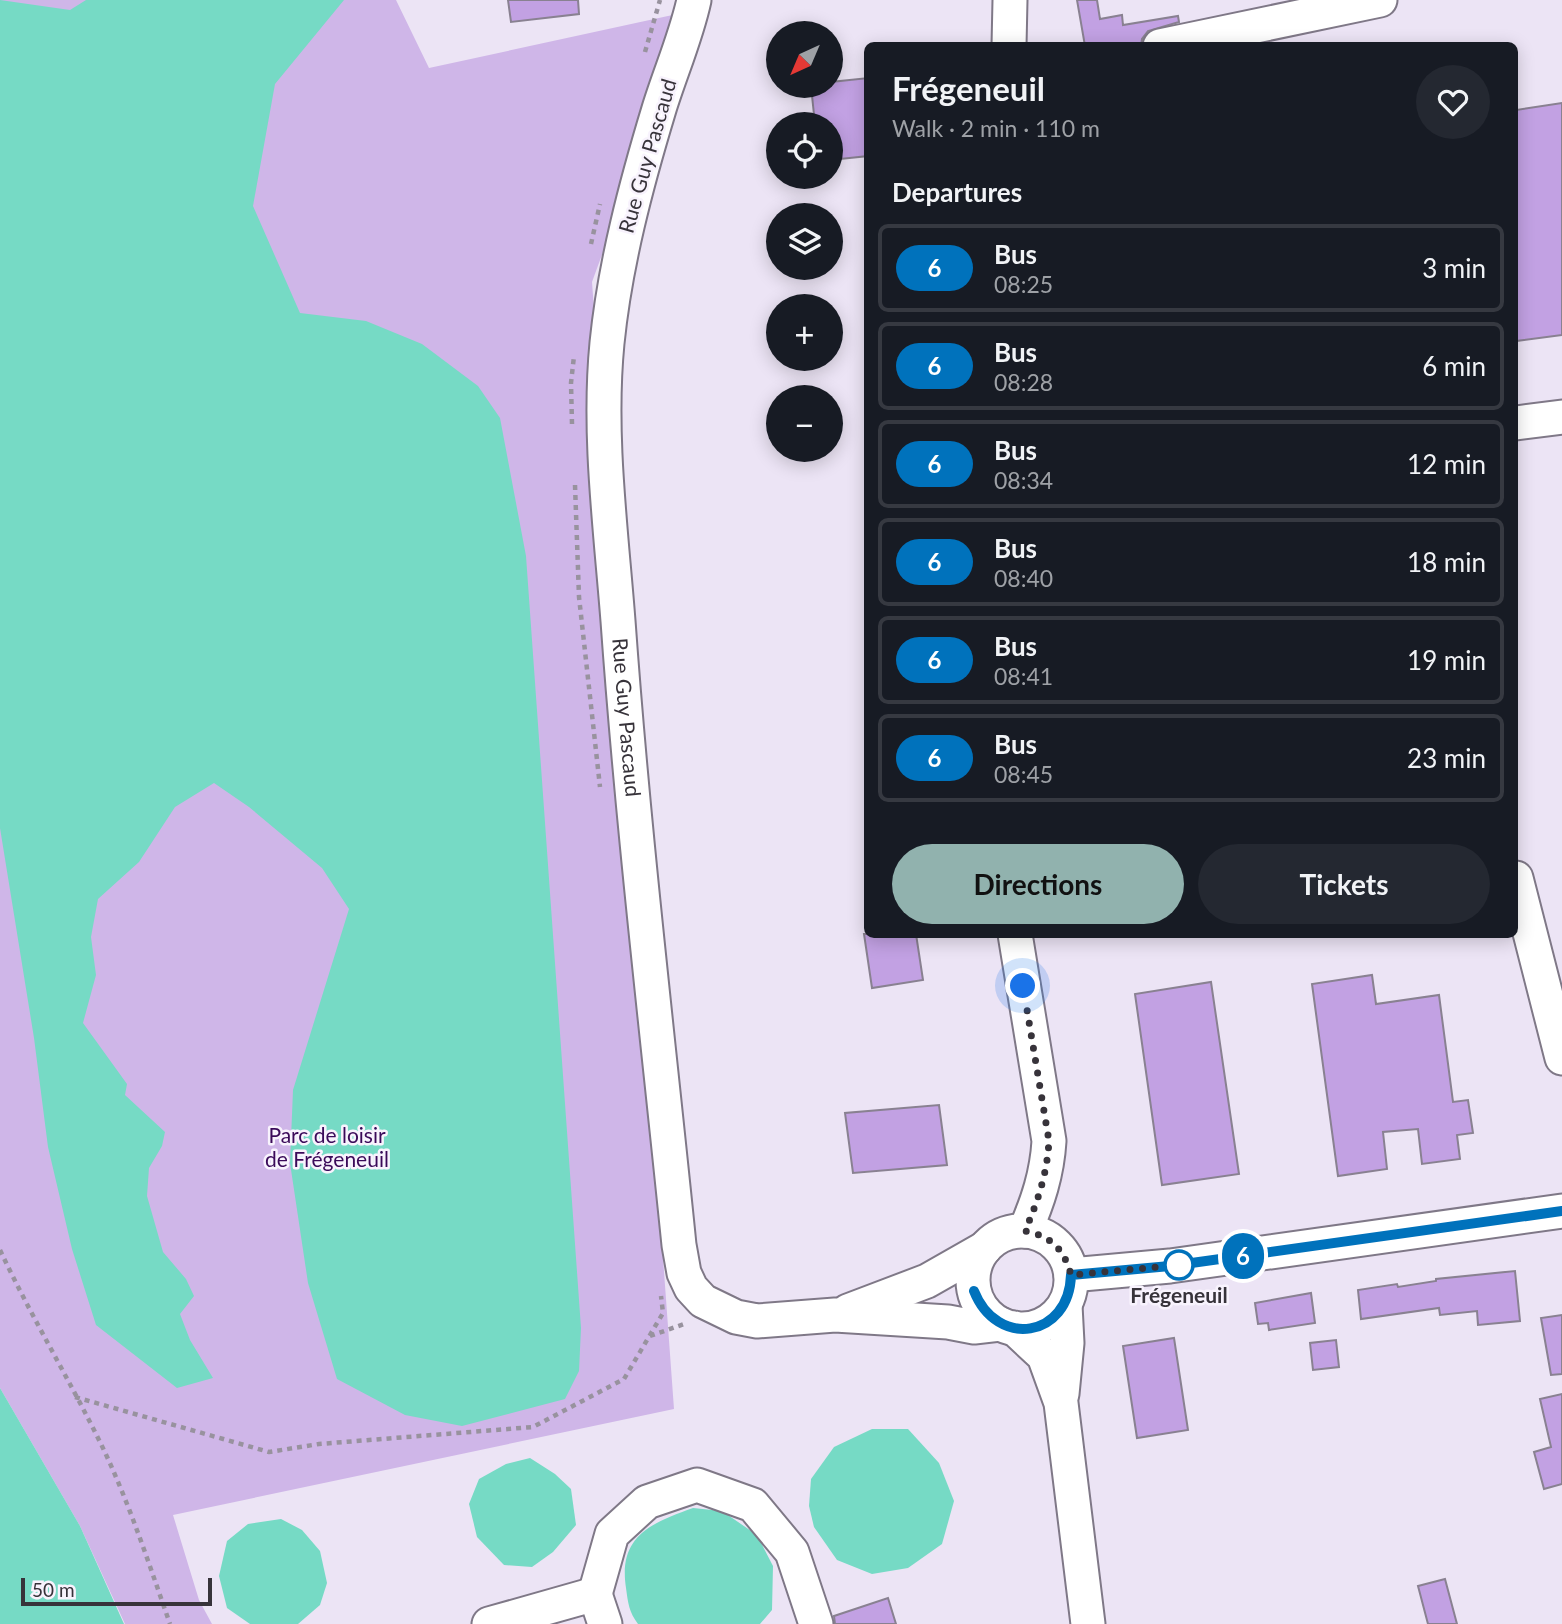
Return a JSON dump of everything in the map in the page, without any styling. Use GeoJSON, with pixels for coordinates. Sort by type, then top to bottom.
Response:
{"type":"FeatureCollection","features":[{"type":"Feature","properties":{"kind":"street","name":"Rue Guy Pascaud"},"geometry":{"type":"LineString","coordinates":[[694,0],[658,111],[626,231],[613,294],[607,347],[604,429],[641,884],[684,1273],[691,1288],[703,1301],[719,1311],[757,1321],[835,1315],[948,1322],[975,1327],[1007,1326]]}},
{"type":"Feature","properties":{"kind":"street"},"geometry":{"type":"LineString","coordinates":[[1009,42],[1010,0]]}},
{"type":"Feature","properties":{"kind":"street"},"geometry":{"type":"LineString","coordinates":[[1179,42],[1380,0]]}},
{"type":"Feature","properties":{"kind":"street"},"geometry":{"type":"LineString","coordinates":[[1518,423],[1562,417]]}},
{"type":"Feature","properties":{"kind":"street"},"geometry":{"type":"LineString","coordinates":[[1518,886],[1562,1058]]}},
{"type":"Feature","properties":{"kind":"street"},"geometry":{"type":"LineString","coordinates":[[1016,938],[1049,1141],[1048,1166],[1042,1189],[1025,1231]]}},
{"type":"Feature","properties":{"kind":"street"},"geometry":{"type":"LineString","coordinates":[[1068,1290],[1170,1266],[1562,1211]]}},
{"type":"Feature","properties":{"kind":"street"},"geometry":{"type":"LineString","coordinates":[[1061,1403],[1044,1356],[1007,1326],[988,1316],[974,1291],[973,1276],[977,1261],[985,1248],[996,1238],[1010,1232],[1039,1234],[1051,1240],[1068,1261],[1067,1343],[1061,1403],[1088,1624]]}},
{"type":"Feature","properties":{"kind":"street","name":"Rue Guy Pascaud"},"geometry":{"type":"LineString","coordinates":[[835,1315],[928,1281],[985,1248]]}},
{"type":"Feature","properties":{"kind":"street"},"geometry":{"type":"LineString","coordinates":[[1007,1326],[1028,1329],[1042,1325],[1055,1317],[1068,1290]]}},
{"type":"Feature","properties":{"kind":"street"},"geometry":{"type":"LineString","coordinates":[[489,1624],[600,1609],[612,1534],[647,1502],[697,1485],[754,1505],[792,1552],[816,1624]]}},
{"type":"Feature","properties":{"kind":"path"},"geometry":{"type":"LineString","coordinates":[[0,1250],[28,1309],[102,1446],[140,1536],[170,1624]]}},
{"type":"Feature","properties":{"kind":"path"},"geometry":{"type":"LineString","coordinates":[[75,1397],[270,1452],[319,1444],[533,1427],[624,1379],[649,1336]]}},
{"type":"Feature","properties":{"kind":"green space","name":"Parc de loisir de Frégeneuil"},"geometry":{"type":"Polygon","coordinates":[[[0,0],[396,0],[429,68],[691,11],[592,282],[674,1409],[173,1515],[199,1600],[212,1624],[125,1624],[80,1526],[0,1388],[0,0]]]}},
{"type":"Feature","properties":{"kind":"shaded area"},"geometry":{"type":"Polygon","coordinates":[[[0,0],[70,10],[86,0],[344,0],[275,84],[253,206],[300,313],[366,321],[422,344],[478,386],[500,418],[526,556],[581,1328],[579,1371],[565,1399],[462,1426],[405,1415],[337,1379],[308,1283],[290,1163],[293,1090],[349,909],[322,868],[249,807],[214,783],[175,807],[139,862],[98,899],[91,937],[96,975],[83,1023],[127,1084],[125,1095],[165,1132],[162,1146],[149,1168],[147,1196],[163,1252],[186,1279],[194,1296],[180,1314],[190,1340],[213,1378],[177,1388],[96,1325],[72,1249],[48,1147],[34,1038],[0,828],[0,0]]]}},
{"type":"Feature","properties":{"kind":"shaded area"},"geometry":{"type":"Polygon","coordinates":[[[0,1388],[80,1526],[124,1624],[0,1624],[0,1388]]]}},
{"type":"Feature","properties":{"kind":"shaded area"},"geometry":{"type":"Polygon","coordinates":[[[872,1429],[908,1429],[939,1463],[954,1501],[942,1544],[908,1568],[872,1574],[837,1560],[814,1527],[809,1506],[811,1479],[834,1447],[872,1429]]]}},
{"type":"Feature","properties":{"kind":"shaded area"},"geometry":{"type":"Polygon","coordinates":[[[530,1458],[555,1474],[571,1489],[576,1525],[553,1552],[532,1567],[504,1565],[477,1537],[469,1504],[479,1479],[506,1464],[530,1458]]]}},
{"type":"Feature","properties":{"kind":"shaded area"},"geometry":{"type":"Polygon","coordinates":[[[693,1508],[722,1511],[757,1535],[773,1566],[772,1610],[760,1624],[638,1624],[635,1620],[628,1603],[625,1570],[627,1556],[633,1544],[651,1526],[693,1508]]]}},
{"type":"Feature","properties":{"kind":"shaded area"},"geometry":{"type":"Polygon","coordinates":[[[281,1519],[302,1530],[320,1551],[327,1583],[320,1605],[298,1624],[250,1624],[227,1608],[219,1576],[227,1541],[248,1524],[281,1519]]]}},
{"type":"Feature","properties":{"kind":"building"},"geometry":{"type":"Polygon","coordinates":[[[508,0],[578,0],[579,14],[511,22],[508,0]]]}},
{"type":"Feature","properties":{"kind":"building"},"geometry":{"type":"Polygon","coordinates":[[[1077,0],[1097,0],[1100,19],[1122,15],[1123,25],[1178,16],[1179,22],[1148,31],[1142,42],[1084,42],[1077,0]]]}},
{"type":"Feature","properties":{"kind":"building"},"geometry":{"type":"Polygon","coordinates":[[[864,78],[864,156],[843,159],[843,112],[814,112],[812,98],[844,98],[844,81],[864,78]]]}},
{"type":"Feature","properties":{"kind":"building"},"geometry":{"type":"Polygon","coordinates":[[[1562,103],[1562,335],[1518,341],[1518,110],[1562,103]]]}},
{"type":"Feature","properties":{"kind":"building"},"geometry":{"type":"Polygon","coordinates":[[[865,938],[917,938],[923,980],[872,988],[865,938]]]}},
{"type":"Feature","properties":{"kind":"building"},"geometry":{"type":"Polygon","coordinates":[[[1372,975],[1376,1004],[1439,995],[1453,1102],[1468,1100],[1473,1133],[1457,1135],[1460,1159],[1422,1164],[1418,1129],[1383,1132],[1387,1169],[1338,1176],[1312,984],[1372,975]]]}},
{"type":"Feature","properties":{"kind":"building"},"geometry":{"type":"Polygon","coordinates":[[[1211,982],[1239,1174],[1162,1185],[1135,994],[1211,982]]]}},
{"type":"Feature","properties":{"kind":"building"},"geometry":{"type":"Polygon","coordinates":[[[939,1105],[947,1165],[853,1173],[845,1113],[939,1105]]]}},
{"type":"Feature","properties":{"kind":"building"},"geometry":{"type":"Polygon","coordinates":[[[1515,1271],[1520,1321],[1478,1325],[1477,1311],[1440,1315],[1439,1308],[1361,1319],[1358,1290],[1515,1271]]]}},
{"type":"Feature","properties":{"kind":"building"},"geometry":{"type":"Polygon","coordinates":[[[1311,1293],[1315,1323],[1269,1330],[1268,1323],[1258,1324],[1255,1303],[1311,1293]]]}},
{"type":"Feature","properties":{"kind":"building"},"geometry":{"type":"Polygon","coordinates":[[[1562,1315],[1562,1374],[1551,1375],[1541,1318],[1562,1315]]]}},
{"type":"Feature","properties":{"kind":"building"},"geometry":{"type":"Polygon","coordinates":[[[1174,1338],[1188,1430],[1137,1438],[1123,1346],[1174,1338]]]}},
{"type":"Feature","properties":{"kind":"building"},"geometry":{"type":"Polygon","coordinates":[[[1336,1340],[1339,1367],[1313,1370],[1310,1343],[1336,1340]]]}},
{"type":"Feature","properties":{"kind":"building"},"geometry":{"type":"Polygon","coordinates":[[[1562,1394],[1562,1484],[1544,1489],[1534,1452],[1551,1447],[1540,1399],[1562,1394]]]}},
{"type":"Feature","properties":{"kind":"building"},"geometry":{"type":"Polygon","coordinates":[[[1445,1579],[1457,1624],[1428,1624],[1418,1586],[1445,1579]]]}},
{"type":"Feature","properties":{"kind":"building"},"geometry":{"type":"Polygon","coordinates":[[[888,1598],[896,1624],[835,1624],[834,1616],[888,1598]]]}},
{"type":"Feature","properties":{"kind":"bus line","name":"6"},"geometry":{"type":"LineString","coordinates":[[974,1291],[988,1316],[1000,1324],[1028,1329],[1055,1317],[1065,1305],[1071,1275],[1170,1266],[1562,1211]]}},
{"type":"Feature","properties":{"kind":"place","name":"Frégeneuil"},"geometry":{"type":"Point","coordinates":[1179,1265]}},
{"type":"Feature","properties":{"kind":"route"},"geometry":{"type":"LineString","coordinates":[[1023,986],[1049,1141],[1048,1166],[1042,1189],[1025,1231],[1051,1240],[1068,1261],[1071,1275],[1179,1265]]}}]}
